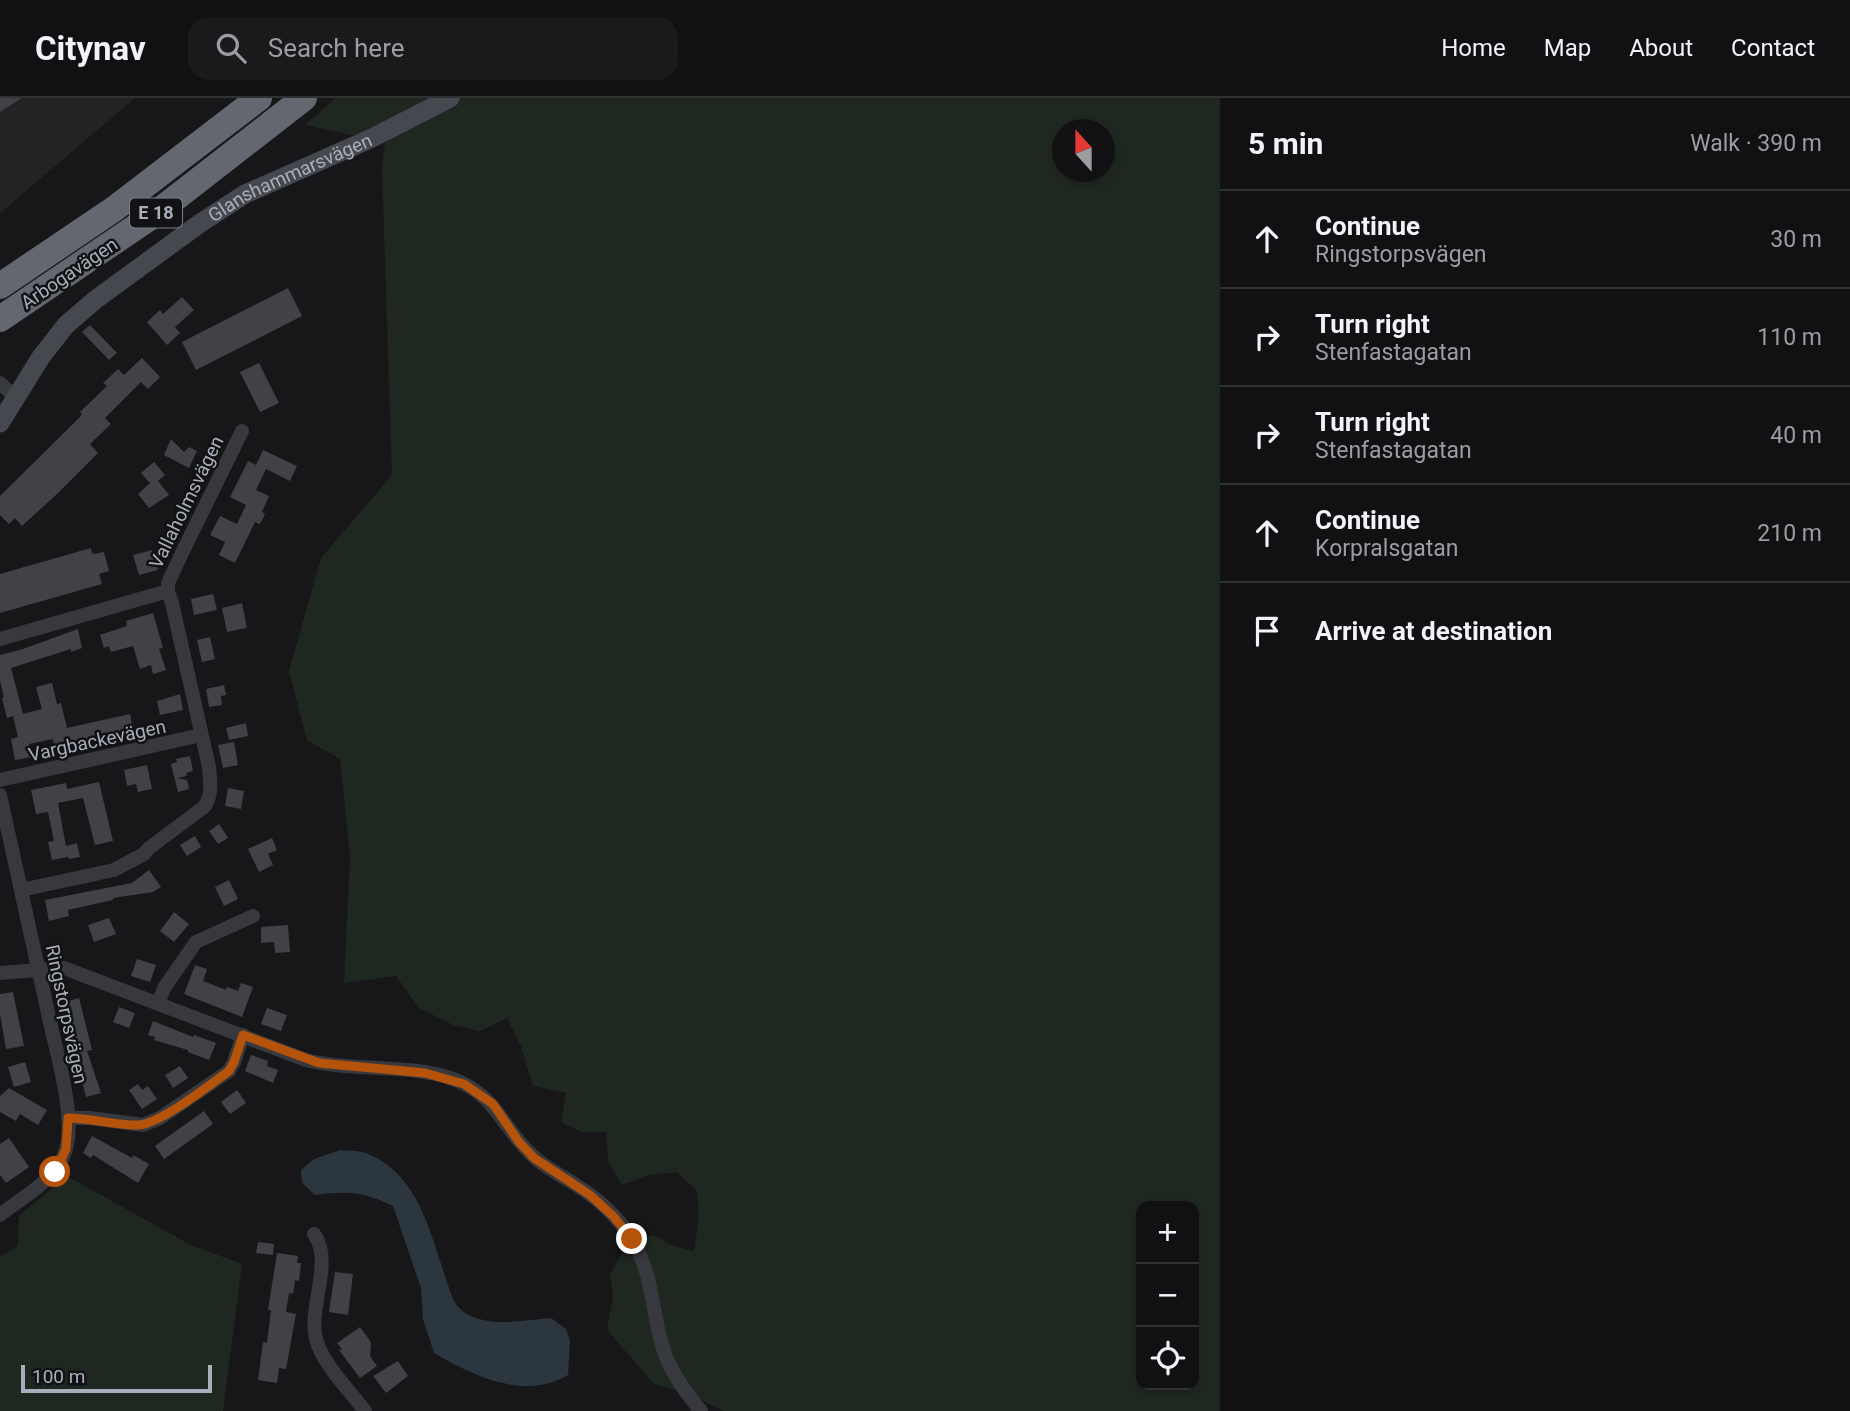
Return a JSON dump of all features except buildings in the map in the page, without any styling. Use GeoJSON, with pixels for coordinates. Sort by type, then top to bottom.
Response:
{"type":"FeatureCollection","features":[{"type":"Feature","properties":{"kind":"highway","name":"Arbogavägen"},"geometry":{"type":"LineString","coordinates":[[0,286],[114,209],[259,98]]}},
{"type":"Feature","properties":{"kind":"highway","name":"Arbogavägen"},"geometry":{"type":"LineString","coordinates":[[0,319],[155,214],[304,98]]}},
{"type":"Feature","properties":{"kind":"street","name":"Glanshammarsvägen"},"geometry":{"type":"LineString","coordinates":[[0,424],[41,357],[66,325],[95,300],[199,224],[245,194],[372,138],[450,98]]}},
{"type":"Feature","properties":{"kind":"street"},"geometry":{"type":"LineString","coordinates":[[0,383],[16,398]]}},
{"type":"Feature","properties":{"kind":"street","name":"Vallaholmsvägen"},"geometry":{"type":"LineString","coordinates":[[168,591],[168,583],[242,431]]}},
{"type":"Feature","properties":{"kind":"street"},"geometry":{"type":"LineString","coordinates":[[0,639],[168,591],[209,767],[211,790],[209,801],[197,814],[144,854],[114,870],[21,890]]}},
{"type":"Feature","properties":{"kind":"street","name":"Vargbackevägen"},"geometry":{"type":"LineString","coordinates":[[0,780],[201,735]]}},
{"type":"Feature","properties":{"kind":"street","name":"Ringstorpsvägen"},"geometry":{"type":"LineString","coordinates":[[0,795],[68,1118],[66,1149],[55,1172],[2,1211]]}},
{"type":"Feature","properties":{"kind":"street"},"geometry":{"type":"LineString","coordinates":[[158,1003],[164,988],[196,942],[253,916]]}},
{"type":"Feature","properties":{"kind":"street"},"geometry":{"type":"LineString","coordinates":[[0,972],[64,968],[306,1060],[332,1065],[435,1074],[464,1084],[487,1099],[534,1158],[590,1195],[613,1216],[632,1239],[649,1281],[658,1331],[667,1359],[677,1379],[701,1411]]}},
{"type":"Feature","properties":{"kind":"street"},"geometry":{"type":"LineString","coordinates":[[68,1118],[90,1118],[131,1125],[151,1122],[229,1071],[243,1035]]}},
{"type":"Feature","properties":{"kind":"street"},"geometry":{"type":"LineString","coordinates":[[314,1234],[323,1251],[314,1315],[317,1344],[365,1411]]}},
{"type":"Feature","properties":{"kind":"shaded area"},"geometry":{"type":"Polygon","coordinates":[[[0,98],[135,98],[0,213],[0,98]]]}},
{"type":"Feature","properties":{"kind":"shaded area"},"geometry":{"type":"Polygon","coordinates":[[[336,98],[1220,98],[1220,1411],[724,1411],[684,1392],[654,1384],[607,1330],[613,1296],[610,1274],[628,1243],[654,1235],[673,1246],[694,1251],[699,1218],[697,1191],[677,1172],[648,1175],[622,1185],[608,1161],[606,1132],[581,1132],[561,1122],[566,1093],[533,1086],[521,1046],[507,1018],[480,1031],[453,1025],[419,1008],[396,976],[344,983],[350,857],[340,759],[307,740],[289,671],[321,558],[392,475],[382,168],[385,142],[305,125],[336,98]]]}},
{"type":"Feature","properties":{"kind":"shaded area"},"geometry":{"type":"Polygon","coordinates":[[[340,1150],[363,1152],[384,1162],[410,1189],[427,1224],[453,1299],[462,1311],[477,1318],[497,1322],[551,1318],[566,1329],[570,1341],[568,1375],[534,1386],[517,1386],[482,1377],[434,1353],[423,1319],[421,1288],[393,1206],[355,1193],[315,1195],[302,1183],[301,1170],[314,1159],[340,1150]]]}},
{"type":"Feature","properties":{"kind":"shaded area"},"geometry":{"type":"Polygon","coordinates":[[[67,1176],[191,1245],[242,1264],[223,1411],[0,1411],[0,1257],[18,1246],[19,1216],[67,1176]]]}},
{"type":"Feature","properties":{"kind":"route"},"geometry":{"type":"LineString","coordinates":[[55,1172],[66,1149],[68,1118],[90,1118],[131,1125],[143,1125],[160,1118],[229,1071],[243,1035],[319,1063],[435,1074],[464,1084],[493,1104],[519,1142],[534,1158],[590,1195],[613,1216],[632,1239]]}}]}
